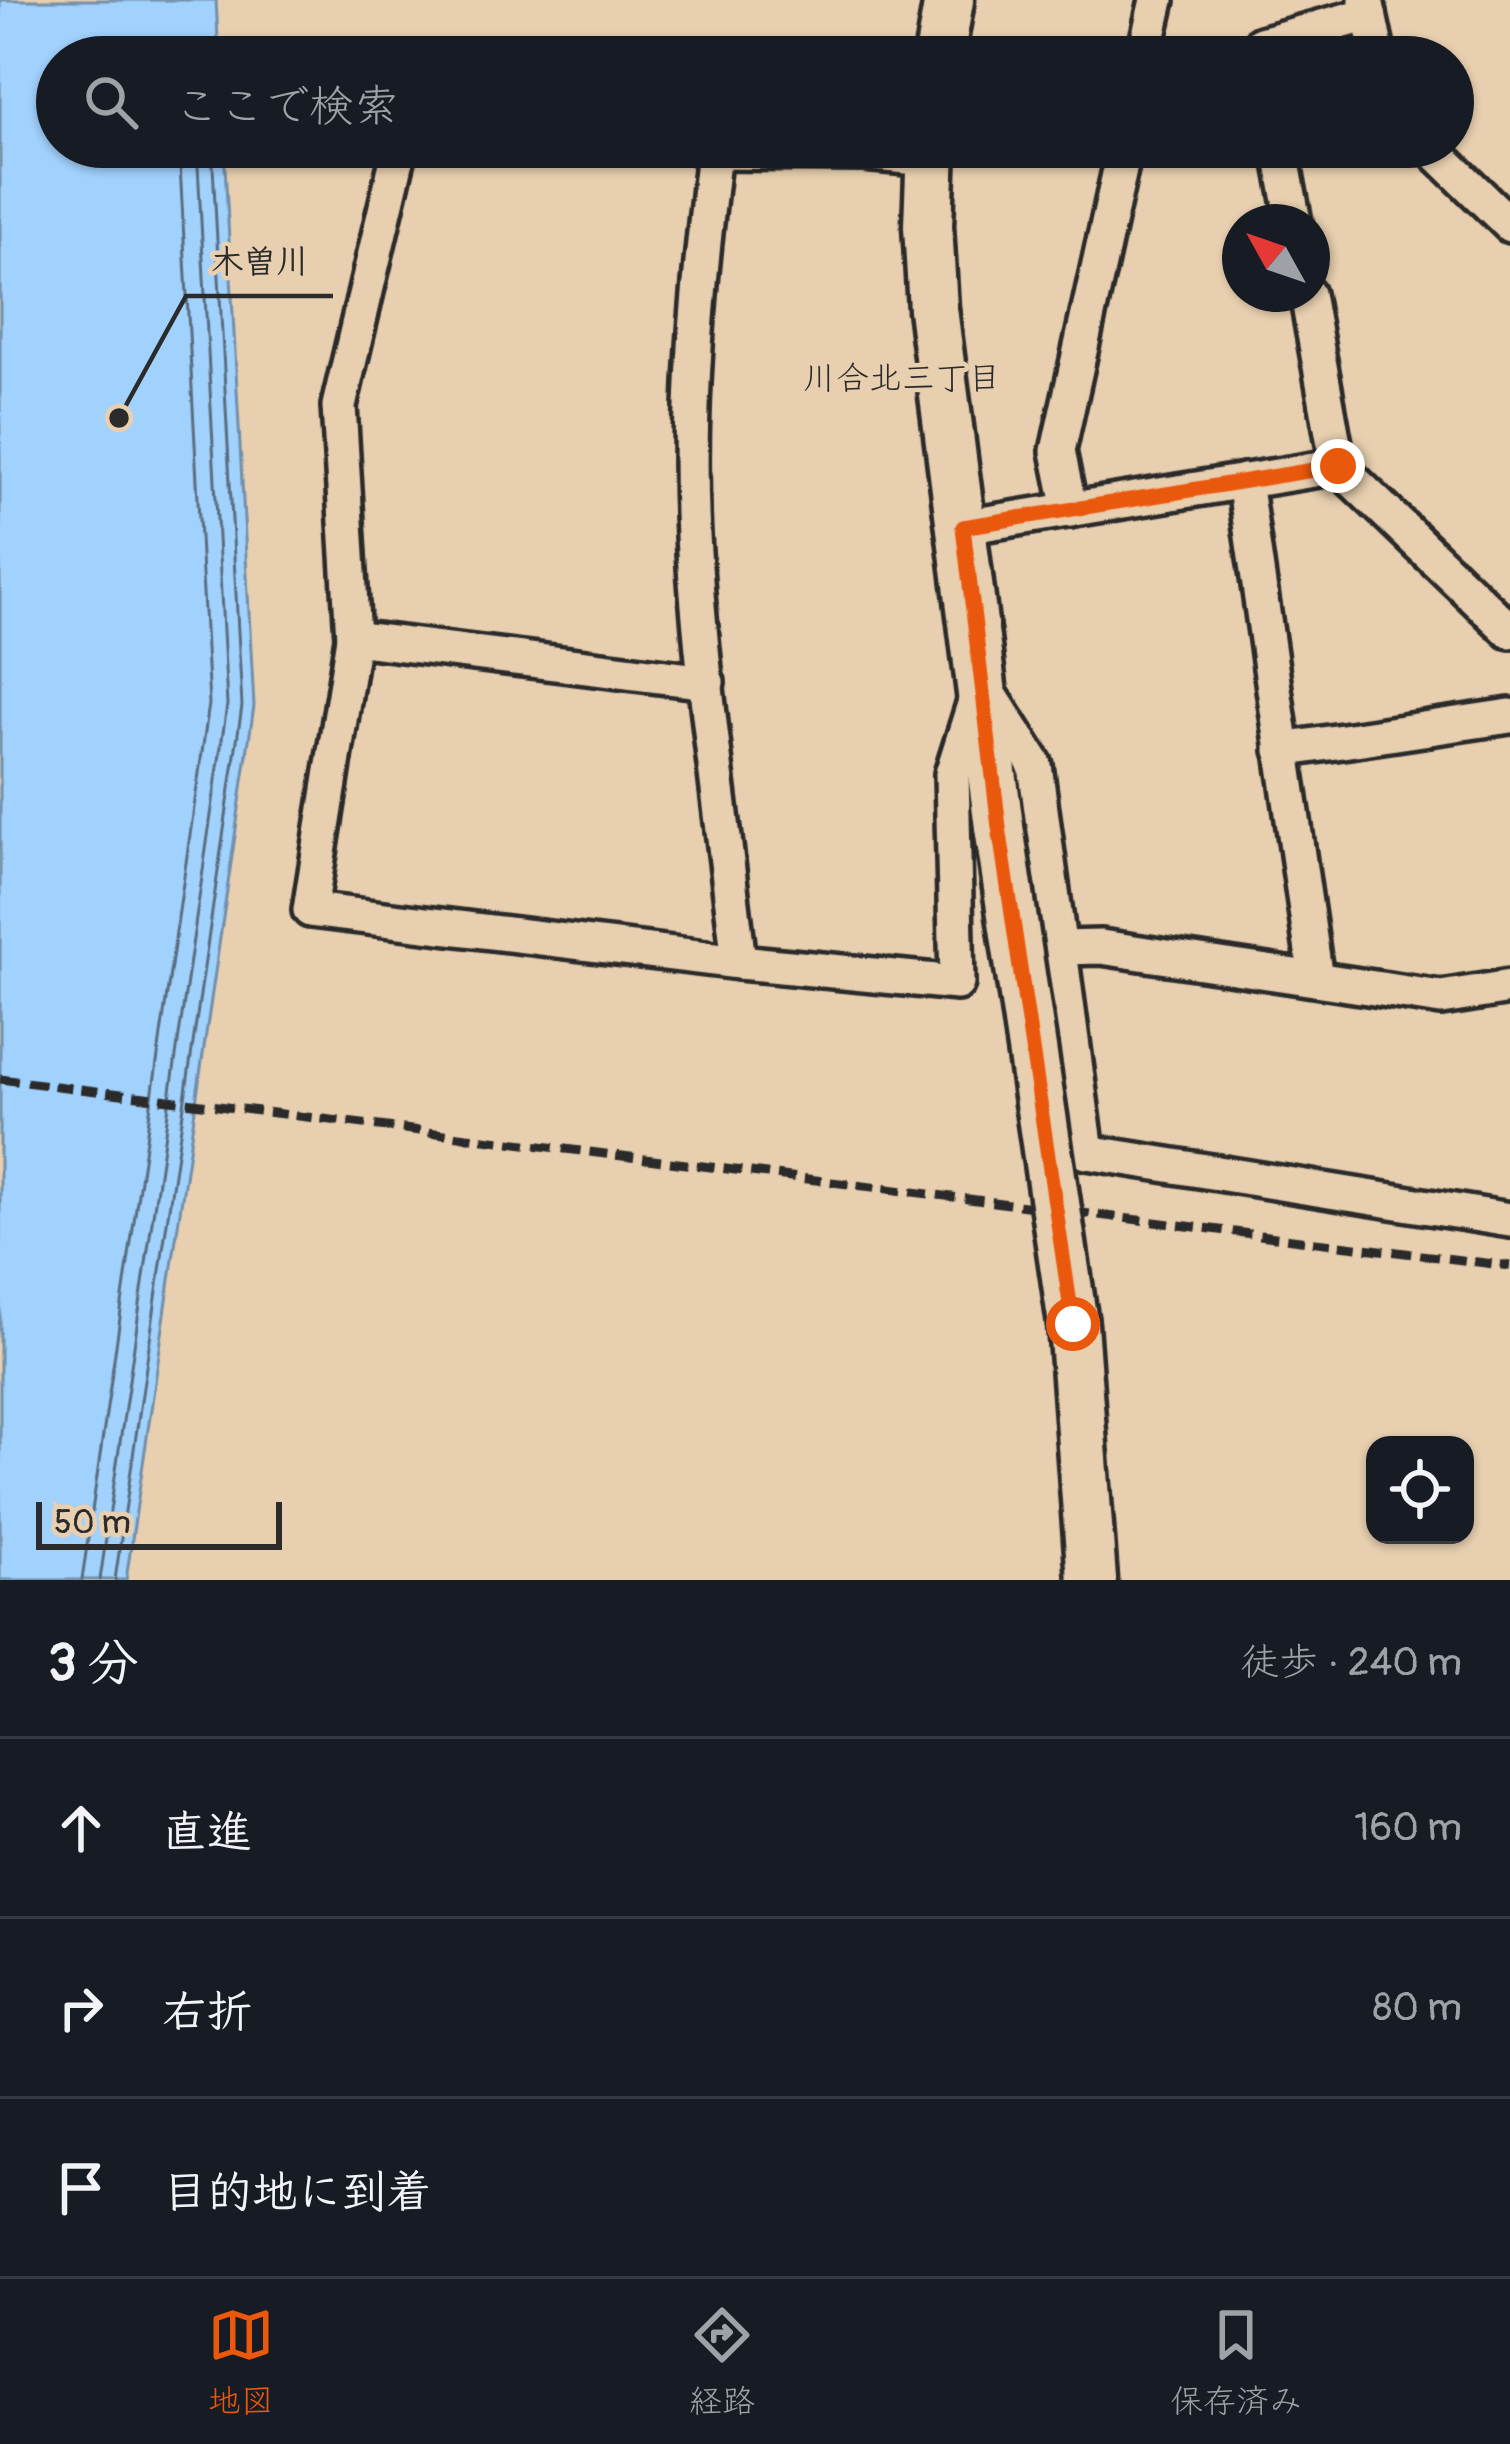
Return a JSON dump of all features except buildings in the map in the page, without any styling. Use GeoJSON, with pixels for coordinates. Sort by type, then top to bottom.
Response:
{"type":"FeatureCollection","features":[{"type":"Feature","properties":{"kind":"street"},"geometry":{"type":"LineString","coordinates":[[943,36],[949,0]]}},
{"type":"Feature","properties":{"kind":"street"},"geometry":{"type":"LineString","coordinates":[[1149,36],[1157,0]]}},
{"type":"Feature","properties":{"kind":"street"},"geometry":{"type":"LineString","coordinates":[[1285,36],[1367,7]]}},
{"type":"Feature","properties":{"kind":"street"},"geometry":{"type":"LineString","coordinates":[[395,168],[338,406],[353,638],[310,910],[957,983],[952,774],[981,682]]}},
{"type":"Feature","properties":{"kind":"street"},"geometry":{"type":"LineString","coordinates":[[705,168],[691,407],[693,535],[739,962]]}},
{"type":"Feature","properties":{"kind":"street"},"geometry":{"type":"LineString","coordinates":[[930,168],[933,309],[999,827],[1073,1324],[1092,1580]]}},
{"type":"Feature","properties":{"kind":"street"},"geometry":{"type":"LineString","coordinates":[[1070,510],[1058,451],[1120,168]]}},
{"type":"Feature","properties":{"kind":"street"},"geometry":{"type":"LineString","coordinates":[[1284,168],[1291,204]]}},
{"type":"Feature","properties":{"kind":"street"},"geometry":{"type":"LineString","coordinates":[[1452,168],[1510,225]]}},
{"type":"Feature","properties":{"kind":"street"},"geometry":{"type":"LineString","coordinates":[[1310,312],[1338,466],[1510,631]]}},
{"type":"Feature","properties":{"kind":"street"},"geometry":{"type":"LineString","coordinates":[[963,527],[1338,466]]}},
{"type":"Feature","properties":{"kind":"street"},"geometry":{"type":"LineString","coordinates":[[1244,481],[1316,979]]}},
{"type":"Feature","properties":{"kind":"street"},"geometry":{"type":"LineString","coordinates":[[353,638],[707,682]]}},
{"type":"Feature","properties":{"kind":"street"},"geometry":{"type":"LineString","coordinates":[[981,682],[1035,764],[1087,1152],[1510,1220]]}},
{"type":"Feature","properties":{"kind":"street"},"geometry":{"type":"LineString","coordinates":[[1282,749],[1510,716]]}},
{"type":"Feature","properties":{"kind":"street"},"geometry":{"type":"LineString","coordinates":[[1061,948],[1101,947],[1441,998],[1510,987]]}},
{"type":"Feature","properties":{"kind":"water"},"geometry":{"type":"Polygon","coordinates":[[[0,0],[216,0],[218,36],[36,36],[36,168],[225,168],[254,706],[126,1580],[0,1580],[0,0]]]}},
{"type":"Feature","properties":{"kind":"railway"},"geometry":{"type":"LineString","coordinates":[[0,1079],[1510,1266]]}},
{"type":"Feature","properties":{"kind":"place","name":"木曽川"},"geometry":{"type":"Point","coordinates":[119,418]}},
{"type":"Feature","properties":{"kind":"district","name":"川合北三丁目"},"geometry":{"type":"Point","coordinates":[902,378]}},
{"type":"Feature","properties":{"kind":"route"},"geometry":{"type":"LineString","coordinates":[[1073,1324],[999,827],[963,527],[1338,466]]}}]}
